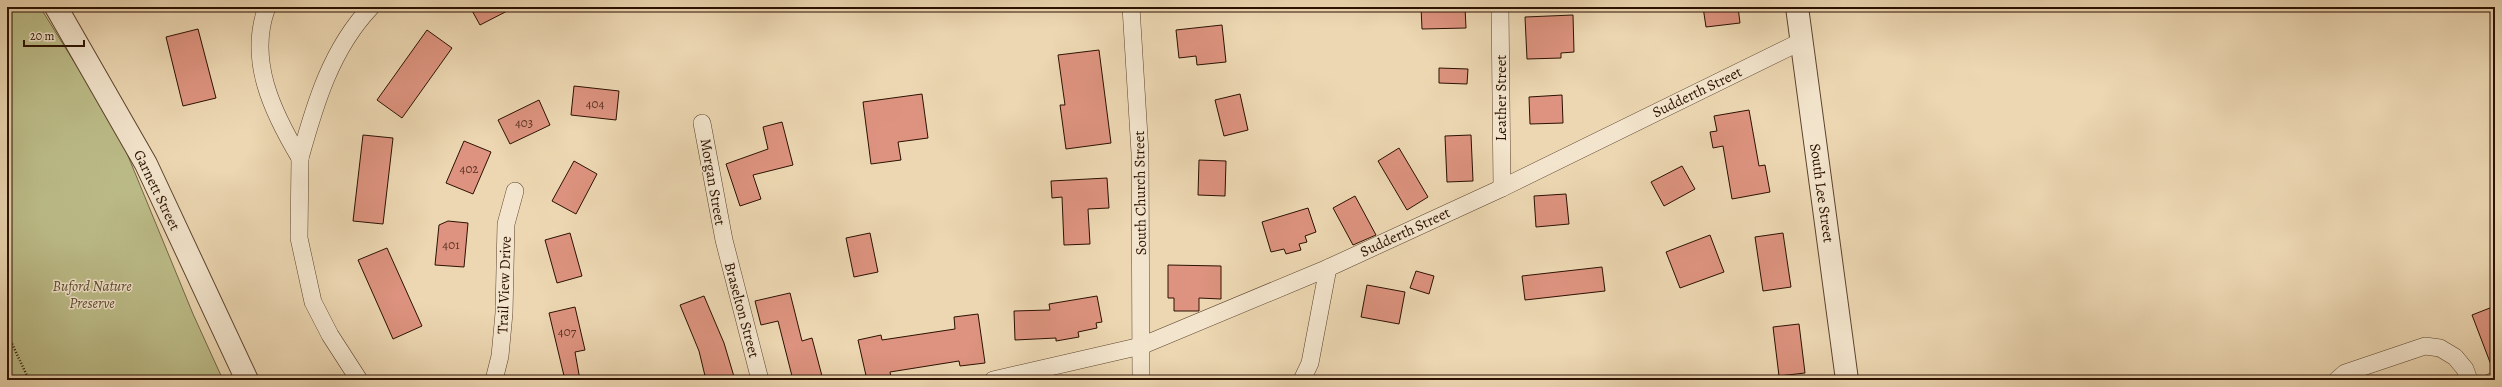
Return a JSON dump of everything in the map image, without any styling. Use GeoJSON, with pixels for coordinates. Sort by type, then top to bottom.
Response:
{"type":"FeatureCollection","features":[{"type":"Feature","properties":{"kind":"street","name":"Garnett Street"},"geometry":{"type":"LineString","coordinates":[[56,7],[146,164],[247,380]]}},
{"type":"Feature","properties":{"kind":"street"},"geometry":{"type":"LineString","coordinates":[[267,7],[262,22],[260,52],[268,98],[300,158]]}},
{"type":"Feature","properties":{"kind":"street"},"geometry":{"type":"LineString","coordinates":[[359,380],[330,335],[313,302],[299,238],[300,158],[316,99],[331,65],[371,7]]}},
{"type":"Feature","properties":{"kind":"street","name":"South Church Street"},"geometry":{"type":"LineString","coordinates":[[1132,7],[1140,153],[1141,380]]}},
{"type":"Feature","properties":{"kind":"street","name":"Leather Street"},"geometry":{"type":"LineString","coordinates":[[1500,7],[1502,188]]}},
{"type":"Feature","properties":{"kind":"street","name":"South Lee Street"},"geometry":{"type":"LineString","coordinates":[[1797,7],[1847,380]]}},
{"type":"Feature","properties":{"kind":"street","name":"Sudderth Street"},"geometry":{"type":"LineString","coordinates":[[993,380],[1142,346],[1328,268],[1502,188],[1802,41]]}},
{"type":"Feature","properties":{"kind":"street","name":"Morgan Street"},"geometry":{"type":"LineString","coordinates":[[702,123],[724,240]]}},
{"type":"Feature","properties":{"kind":"street","name":"Trail View Drive"},"geometry":{"type":"LineString","coordinates":[[494,380],[500,356],[504,313],[506,224],[515,191]]}},
{"type":"Feature","properties":{"kind":"street","name":"Braselton Street"},"geometry":{"type":"LineString","coordinates":[[724,240],[760,380]]}},
{"type":"Feature","properties":{"kind":"street"},"geometry":{"type":"LineString","coordinates":[[1302,380],[1310,363],[1328,268]]}},
{"type":"Feature","properties":{"kind":"street"},"geometry":{"type":"LineString","coordinates":[[2337,380],[2345,373],[2425,346],[2440,348],[2455,357],[2465,369],[2469,380]]}},
{"type":"Feature","properties":{"kind":"lane"},"geometry":{"type":"LineString","coordinates":[[2486,380],[2495,376]]}},
{"type":"Feature","properties":{"kind":"path"},"geometry":{"type":"LineString","coordinates":[[7,333],[29,380]]}},
{"type":"Feature","properties":{"kind":"green space","name":"Buford Nature Preserve"},"geometry":{"type":"Polygon","coordinates":[[[7,7],[40,7],[119,134],[193,314],[223,380],[7,380],[7,7]]]}},
{"type":"Feature","properties":{"kind":"building"},"geometry":{"type":"Polygon","coordinates":[[[470,7],[515,7],[480,25],[470,7]]]}},
{"type":"Feature","properties":{"kind":"building"},"geometry":{"type":"Polygon","coordinates":[[[1421,7],[1465,7],[1466,28],[1422,29],[1421,7]]]}},
{"type":"Feature","properties":{"kind":"building"},"geometry":{"type":"Polygon","coordinates":[[[1703,7],[1738,7],[1740,23],[1706,27],[1703,7]]]}},
{"type":"Feature","properties":{"kind":"building"},"geometry":{"type":"Polygon","coordinates":[[[1573,15],[1574,52],[1561,53],[1561,58],[1527,59],[1525,17],[1573,15]]]}},
{"type":"Feature","properties":{"kind":"building"},"geometry":{"type":"Polygon","coordinates":[[[1222,25],[1226,62],[1197,65],[1196,56],[1179,58],[1176,30],[1222,25]]]}},
{"type":"Feature","properties":{"kind":"building"},"geometry":{"type":"Polygon","coordinates":[[[198,29],[216,98],[183,106],[166,37],[198,29]]]}},
{"type":"Feature","properties":{"kind":"building"},"geometry":{"type":"Polygon","coordinates":[[[427,30],[452,48],[402,118],[377,100],[427,30]]]}},
{"type":"Feature","properties":{"kind":"building"},"geometry":{"type":"Polygon","coordinates":[[[1099,50],[1111,143],[1066,149],[1060,105],[1065,105],[1058,55],[1099,50]]]}},
{"type":"Feature","properties":{"kind":"building"},"geometry":{"type":"Polygon","coordinates":[[[1439,68],[1468,69],[1467,84],[1439,83],[1439,68]]]}},
{"type":"Feature","properties":{"kind":"building"},"geometry":{"type":"Polygon","coordinates":[[[574,86],[619,91],[616,120],[571,115],[574,86]]]}},
{"type":"Feature","properties":{"kind":"building"},"geometry":{"type":"Polygon","coordinates":[[[922,94],[928,138],[898,142],[901,160],[871,164],[863,102],[922,94]]]}},
{"type":"Feature","properties":{"kind":"building"},"geometry":{"type":"Polygon","coordinates":[[[1240,94],[1248,130],[1224,136],[1215,100],[1240,94]]]}},
{"type":"Feature","properties":{"kind":"building"},"geometry":{"type":"Polygon","coordinates":[[[1562,95],[1563,123],[1530,124],[1529,97],[1562,95]]]}},
{"type":"Feature","properties":{"kind":"building"},"geometry":{"type":"Polygon","coordinates":[[[539,100],[550,125],[510,144],[498,120],[539,100]]]}},
{"type":"Feature","properties":{"kind":"building"},"geometry":{"type":"Polygon","coordinates":[[[1749,110],[1759,166],[1765,165],[1770,192],[1732,199],[1723,146],[1713,148],[1710,132],[1717,131],[1714,116],[1749,110]]]}},
{"type":"Feature","properties":{"kind":"building"},"geometry":{"type":"Polygon","coordinates":[[[782,122],[793,165],[753,175],[761,199],[740,206],[726,164],[768,149],[763,127],[782,122]]]}},
{"type":"Feature","properties":{"kind":"building"},"geometry":{"type":"Polygon","coordinates":[[[363,135],[393,138],[383,224],[353,221],[363,135]]]}},
{"type":"Feature","properties":{"kind":"building"},"geometry":{"type":"Polygon","coordinates":[[[1471,135],[1473,181],[1447,182],[1445,136],[1471,135]]]}},
{"type":"Feature","properties":{"kind":"building"},"geometry":{"type":"Polygon","coordinates":[[[464,141],[491,152],[473,194],[446,183],[464,141]]]}},
{"type":"Feature","properties":{"kind":"building"},"geometry":{"type":"Polygon","coordinates":[[[1399,148],[1428,197],[1407,210],[1378,161],[1399,148]]]}},
{"type":"Feature","properties":{"kind":"building"},"geometry":{"type":"Polygon","coordinates":[[[1199,160],[1226,161],[1225,196],[1198,195],[1199,160]]]}},
{"type":"Feature","properties":{"kind":"building"},"geometry":{"type":"Polygon","coordinates":[[[574,161],[597,174],[576,214],[552,201],[574,161]]]}},
{"type":"Feature","properties":{"kind":"building"},"geometry":{"type":"Polygon","coordinates":[[[1682,166],[1695,189],[1664,206],[1651,182],[1682,166]]]}},
{"type":"Feature","properties":{"kind":"building"},"geometry":{"type":"Polygon","coordinates":[[[1107,178],[1109,208],[1088,209],[1090,244],[1064,245],[1062,197],[1052,198],[1051,181],[1107,178]]]}},
{"type":"Feature","properties":{"kind":"building"},"geometry":{"type":"Polygon","coordinates":[[[1566,194],[1569,224],[1536,227],[1534,196],[1566,194]]]}},
{"type":"Feature","properties":{"kind":"building"},"geometry":{"type":"Polygon","coordinates":[[[1355,196],[1376,235],[1353,245],[1333,208],[1355,196]]]}},
{"type":"Feature","properties":{"kind":"building"},"geometry":{"type":"Polygon","coordinates":[[[1308,208],[1316,232],[1305,236],[1307,242],[1299,244],[1301,250],[1286,254],[1284,249],[1271,252],[1262,222],[1308,208]]]}},
{"type":"Feature","properties":{"kind":"building"},"geometry":{"type":"Polygon","coordinates":[[[448,221],[468,223],[464,267],[435,265],[439,225],[448,221]]]}},
{"type":"Feature","properties":{"kind":"building"},"geometry":{"type":"Polygon","coordinates":[[[570,233],[582,276],[557,283],[545,240],[570,233]]]}},
{"type":"Feature","properties":{"kind":"building"},"geometry":{"type":"Polygon","coordinates":[[[870,233],[878,272],[854,277],[846,238],[870,233]]]}},
{"type":"Feature","properties":{"kind":"building"},"geometry":{"type":"Polygon","coordinates":[[[1783,233],[1791,287],[1763,291],[1755,237],[1783,233]]]}},
{"type":"Feature","properties":{"kind":"building"},"geometry":{"type":"Polygon","coordinates":[[[1710,235],[1724,272],[1680,288],[1666,252],[1710,235]]]}},
{"type":"Feature","properties":{"kind":"building"},"geometry":{"type":"Polygon","coordinates":[[[387,248],[422,326],[393,339],[358,260],[387,248]]]}},
{"type":"Feature","properties":{"kind":"building"},"geometry":{"type":"Polygon","coordinates":[[[1168,265],[1221,266],[1221,299],[1199,298],[1199,311],[1174,311],[1174,298],[1168,298],[1168,265]]]}},
{"type":"Feature","properties":{"kind":"building"},"geometry":{"type":"Polygon","coordinates":[[[1602,267],[1605,291],[1525,300],[1522,276],[1602,267]]]}},
{"type":"Feature","properties":{"kind":"building"},"geometry":{"type":"Polygon","coordinates":[[[1416,271],[1434,276],[1429,294],[1410,288],[1416,271]]]}},
{"type":"Feature","properties":{"kind":"building"},"geometry":{"type":"Polygon","coordinates":[[[1367,285],[1405,292],[1399,324],[1361,317],[1367,285]]]}},
{"type":"Feature","properties":{"kind":"building"},"geometry":{"type":"Polygon","coordinates":[[[790,293],[802,341],[812,338],[822,376],[805,380],[793,380],[778,321],[761,325],[755,301],[790,293]]]}},
{"type":"Feature","properties":{"kind":"building"},"geometry":{"type":"Polygon","coordinates":[[[704,296],[724,343],[735,380],[706,380],[699,351],[680,305],[704,296]]]}},
{"type":"Feature","properties":{"kind":"building"},"geometry":{"type":"Polygon","coordinates":[[[1097,296],[1102,322],[1096,323],[1097,328],[1078,332],[1079,337],[1056,341],[1056,338],[1015,340],[1014,311],[1050,310],[1049,304],[1097,296]]]}},
{"type":"Feature","properties":{"kind":"building"},"geometry":{"type":"Polygon","coordinates":[[[2495,306],[2495,370],[2493,370],[2472,315],[2495,306]]]}},
{"type":"Feature","properties":{"kind":"building"},"geometry":{"type":"Polygon","coordinates":[[[575,307],[585,350],[575,352],[580,380],[565,380],[549,313],[575,307]]]}},
{"type":"Feature","properties":{"kind":"building"},"geometry":{"type":"Polygon","coordinates":[[[978,314],[985,363],[960,366],[959,361],[890,372],[891,377],[867,380],[858,340],[881,335],[882,340],[955,329],[954,317],[978,314]]]}},
{"type":"Feature","properties":{"kind":"building"},"geometry":{"type":"Polygon","coordinates":[[[1799,324],[1805,373],[1779,376],[1773,327],[1799,324]]]}}]}
